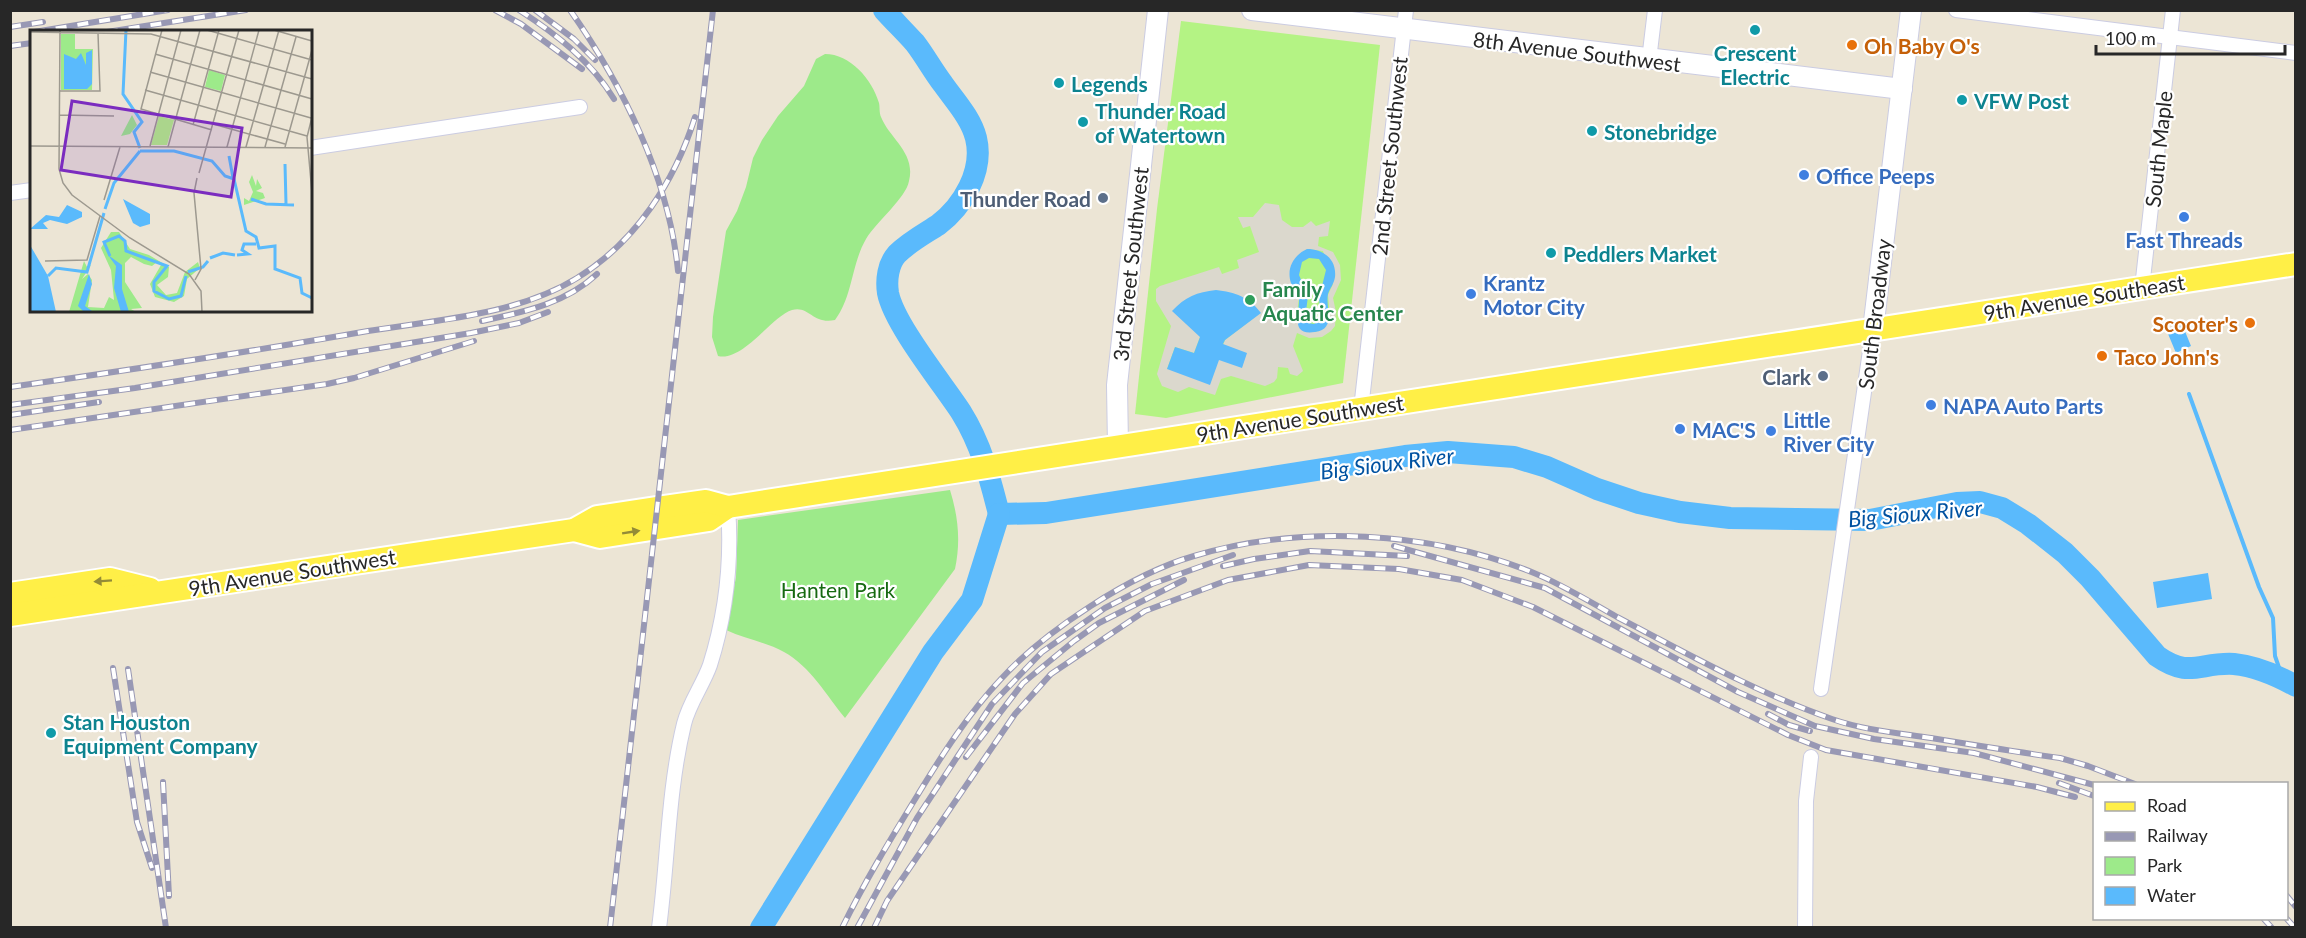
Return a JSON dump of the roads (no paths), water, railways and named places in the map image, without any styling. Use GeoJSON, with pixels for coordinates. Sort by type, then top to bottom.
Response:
{"type":"FeatureCollection","features":[{"type":"Feature","properties":{"kind":"main road","name":"9th Avenue Southeast"},"geometry":{"type":"LineString","coordinates":[[1873,330],[2295,264]]}},
{"type":"Feature","properties":{"kind":"main road","name":"9th Avenue Southwest"},"geometry":{"type":"LineString","coordinates":[[10,615],[574,530],[600,537],[709,520],[728,507],[1873,330]]}},
{"type":"Feature","properties":{"kind":"main road"},"geometry":{"type":"LineString","coordinates":[[10,594],[110,579],[160,592]]}},
{"type":"Feature","properties":{"kind":"street","name":"3rd Street Southwest"},"geometry":{"type":"LineString","coordinates":[[1118,446],[1117,385],[1158,10]]}},
{"type":"Feature","properties":{"kind":"street","name":"8th Avenue Southwest"},"geometry":{"type":"LineString","coordinates":[[1252,10],[1404,20],[1649,60],[1902,89]]}},
{"type":"Feature","properties":{"kind":"street"},"geometry":{"type":"LineString","coordinates":[[1649,60],[1655,10]]}},
{"type":"Feature","properties":{"kind":"street","name":"South Broadway"},"geometry":{"type":"LineString","coordinates":[[1821,689],[1873,330],[1911,10]]}},
{"type":"Feature","properties":{"kind":"street"},"geometry":{"type":"LineString","coordinates":[[1956,10],[2295,53]]}},
{"type":"Feature","properties":{"kind":"street","name":"South Maple"},"geometry":{"type":"LineString","coordinates":[[2142,288],[2173,10]]}},
{"type":"Feature","properties":{"kind":"street","name":"2nd Street Southwest"},"geometry":{"type":"LineString","coordinates":[[1361,409],[1404,20]]}},
{"type":"Feature","properties":{"kind":"street"},"geometry":{"type":"LineString","coordinates":[[312,148],[580,107]]}},
{"type":"Feature","properties":{"kind":"street"},"geometry":{"type":"LineString","coordinates":[[10,193],[30,190]]}},
{"type":"Feature","properties":{"kind":"street"},"geometry":{"type":"LineString","coordinates":[[659,927],[670,815],[685,721],[709,668],[729,570],[731,544],[728,507]]}},
{"type":"Feature","properties":{"kind":"street"},"geometry":{"type":"LineString","coordinates":[[1805,927],[1806,801],[1812,757]]}},
{"type":"Feature","properties":{"kind":"water"},"geometry":{"type":"Polygon","coordinates":[[[1313,249],[1323,253],[1331,260],[1335,271],[1327,300],[1328,322],[1326,327],[1315,332],[1307,332],[1299,327],[1299,297],[1290,277],[1290,267],[1302,252],[1313,249]],[[1309,258],[1302,262],[1299,275],[1308,296],[1305,319],[1308,323],[1314,324],[1321,319],[1319,298],[1326,270],[1319,259],[1309,258]]]}},
{"type":"Feature","properties":{"kind":"water"},"geometry":{"type":"Polygon","coordinates":[[[1216,290],[1241,296],[1261,313],[1225,340],[1223,344],[1247,353],[1242,368],[1219,360],[1210,385],[1167,369],[1175,347],[1194,353],[1200,337],[1172,311],[1192,296],[1216,290]]]}},
{"type":"Feature","properties":{"kind":"water"},"geometry":{"type":"Polygon","coordinates":[[[2180,319],[2191,346],[2176,353],[2166,329],[2173,329],[2175,323],[2180,319]]]}},
{"type":"Feature","properties":{"kind":"water"},"geometry":{"type":"Polygon","coordinates":[[[2208,573],[2212,599],[2157,608],[2153,582],[2208,573]]]}},
{"type":"Feature","properties":{"kind":"waterway","name":"Big Sioux River"},"geometry":{"type":"LineString","coordinates":[[884,10],[919,48],[967,117],[976,138],[977,163],[963,198],[938,225],[897,254],[890,267],[887,288],[899,321],[961,412],[974,436],[999,514]]}},
{"type":"Feature","properties":{"kind":"waterway"},"geometry":{"type":"LineString","coordinates":[[2189,394],[2259,587],[2273,618],[2275,656],[2283,679]]}},
{"type":"Feature","properties":{"kind":"waterway","name":"Big Sioux River"},"geometry":{"type":"LineString","coordinates":[[999,514],[1046,513],[1405,456],[1448,452],[1514,457],[1547,467],[1597,489],[1639,503],[1680,512],[1730,518],[1870,520],[1957,503],[1980,502],[2002,508],[2028,524],[2065,553],[2090,578],[2157,656],[2168,663],[2187,668],[2222,664],[2242,665],[2266,672],[2296,686]]}},
{"type":"Feature","properties":{"kind":"waterway"},"geometry":{"type":"LineString","coordinates":[[761,928],[933,652],[972,600],[999,514]]}},
{"type":"Feature","properties":{"kind":"railway"},"geometry":{"type":"LineString","coordinates":[[46,30],[168,10]]}},
{"type":"Feature","properties":{"kind":"railway"},"geometry":{"type":"LineString","coordinates":[[120,30],[246,10]]}},
{"type":"Feature","properties":{"kind":"railway"},"geometry":{"type":"LineString","coordinates":[[495,10],[521,24],[582,69]]}},
{"type":"Feature","properties":{"kind":"railway"},"geometry":{"type":"LineString","coordinates":[[519,10],[584,60],[614,99]]}},
{"type":"Feature","properties":{"kind":"railway"},"geometry":{"type":"LineString","coordinates":[[535,10],[574,39],[595,60]]}},
{"type":"Feature","properties":{"kind":"railway"},"geometry":{"type":"LineString","coordinates":[[570,10],[608,70],[640,134],[665,202],[678,271]]}},
{"type":"Feature","properties":{"kind":"railway"},"geometry":{"type":"LineString","coordinates":[[610,928],[713,10]]}},
{"type":"Feature","properties":{"kind":"railway"},"geometry":{"type":"LineString","coordinates":[[10,27],[43,22]]}},
{"type":"Feature","properties":{"kind":"railway"},"geometry":{"type":"LineString","coordinates":[[10,46],[30,43]]}},
{"type":"Feature","properties":{"kind":"railway"},"geometry":{"type":"LineString","coordinates":[[10,387],[449,319],[529,300],[577,278],[618,247],[651,208],[664,187],[687,141],[695,117]]}},
{"type":"Feature","properties":{"kind":"railway"},"geometry":{"type":"LineString","coordinates":[[482,321],[528,310],[557,300],[585,284],[597,274]]}},
{"type":"Feature","properties":{"kind":"railway"},"geometry":{"type":"LineString","coordinates":[[10,405],[135,388],[471,333],[519,323],[548,312]]}},
{"type":"Feature","properties":{"kind":"railway"},"geometry":{"type":"LineString","coordinates":[[10,430],[327,384],[354,378],[474,341]]}},
{"type":"Feature","properties":{"kind":"railway"},"geometry":{"type":"LineString","coordinates":[[10,415],[99,402]]}},
{"type":"Feature","properties":{"kind":"railway"},"geometry":{"type":"LineString","coordinates":[[842,928],[878,861],[946,750],[977,706],[1019,661],[1090,606],[1143,576],[1194,556],[1278,539],[1321,536],[1366,537],[1452,548],[1494,559],[1545,578],[1723,672],[1804,709],[1832,719],[1881,731],[2060,758],[2130,782]]}},
{"type":"Feature","properties":{"kind":"railway"},"geometry":{"type":"LineString","coordinates":[[1394,546],[1545,588],[1738,692],[1815,726],[1874,739],[1974,753],[2093,785]]}},
{"type":"Feature","properties":{"kind":"railway"},"geometry":{"type":"LineString","coordinates":[[1223,566],[1310,551],[1407,556]]}},
{"type":"Feature","properties":{"kind":"railway"},"geometry":{"type":"LineString","coordinates":[[857,928],[917,818],[992,704],[1042,652],[1105,608],[1152,584],[1233,555]]}},
{"type":"Feature","properties":{"kind":"railway"},"geometry":{"type":"LineString","coordinates":[[874,928],[887,901],[1015,714],[1051,674],[1145,611],[1228,580],[1309,565],[1399,569],[1462,580],[1533,607],[1788,735],[1826,750],[2037,787],[2075,797]]}},
{"type":"Feature","properties":{"kind":"railway"},"geometry":{"type":"LineString","coordinates":[[966,757],[1023,683],[1074,641],[1099,623],[1184,580]]}},
{"type":"Feature","properties":{"kind":"railway"},"geometry":{"type":"LineString","coordinates":[[113,668],[137,822],[152,868]]}},
{"type":"Feature","properties":{"kind":"railway"},"geometry":{"type":"LineString","coordinates":[[128,669],[166,928]]}},
{"type":"Feature","properties":{"kind":"railway"},"geometry":{"type":"LineString","coordinates":[[1768,714],[1789,725],[1810,731]]}},
{"type":"Feature","properties":{"kind":"railway"},"geometry":{"type":"LineString","coordinates":[[163,782],[169,896]]}},
{"type":"Feature","properties":{"kind":"railway"},"geometry":{"type":"LineString","coordinates":[[2059,783],[2093,796]]}},
{"type":"Feature","properties":{"kind":"railway"},"geometry":{"type":"LineString","coordinates":[[2288,897],[2296,907]]}},
{"type":"Feature","properties":{"kind":"railway"},"geometry":{"type":"LineString","coordinates":[[2265,920],[2272,928]]}},
{"type":"Feature","properties":{"kind":"railway"},"geometry":{"type":"LineString","coordinates":[[2288,920],[2295,928]]}},
{"type":"Feature","properties":{"kind":"place","name":"Crescent Electric"},"geometry":{"type":"Point","coordinates":[1755,30]}},
{"type":"Feature","properties":{"kind":"place","name":"Oh Baby O's"},"geometry":{"type":"Point","coordinates":[1852,45]}},
{"type":"Feature","properties":{"kind":"place","name":"Legends"},"geometry":{"type":"Point","coordinates":[1059,83]}},
{"type":"Feature","properties":{"kind":"place","name":"VFW Post"},"geometry":{"type":"Point","coordinates":[1962,100]}},
{"type":"Feature","properties":{"kind":"place","name":"Thunder Road of Watertown"},"geometry":{"type":"Point","coordinates":[1083,122]}},
{"type":"Feature","properties":{"kind":"place","name":"Stonebridge"},"geometry":{"type":"Point","coordinates":[1592,131]}},
{"type":"Feature","properties":{"kind":"place","name":"Office Peeps"},"geometry":{"type":"Point","coordinates":[1804,175]}},
{"type":"Feature","properties":{"kind":"place","name":"Thunder Road"},"geometry":{"type":"Point","coordinates":[1103,198]}},
{"type":"Feature","properties":{"kind":"place","name":"Fast Threads"},"geometry":{"type":"Point","coordinates":[2184,217]}},
{"type":"Feature","properties":{"kind":"place","name":"Peddlers Market"},"geometry":{"type":"Point","coordinates":[1551,253]}},
{"type":"Feature","properties":{"kind":"place","name":"Krantz Motor City"},"geometry":{"type":"Point","coordinates":[1471,294]}},
{"type":"Feature","properties":{"kind":"place","name":"Family Aquatic Center"},"geometry":{"type":"Point","coordinates":[1250,300]}},
{"type":"Feature","properties":{"kind":"place","name":"Scooter's"},"geometry":{"type":"Point","coordinates":[2250,323]}},
{"type":"Feature","properties":{"kind":"place","name":"Taco John's"},"geometry":{"type":"Point","coordinates":[2102,356]}},
{"type":"Feature","properties":{"kind":"place","name":"Clark"},"geometry":{"type":"Point","coordinates":[1823,376]}},
{"type":"Feature","properties":{"kind":"place","name":"NAPA Auto Parts"},"geometry":{"type":"Point","coordinates":[1931,405]}},
{"type":"Feature","properties":{"kind":"place","name":"MAC'S"},"geometry":{"type":"Point","coordinates":[1680,429]}},
{"type":"Feature","properties":{"kind":"place","name":"Little River City"},"geometry":{"type":"Point","coordinates":[1771,431]}},
{"type":"Feature","properties":{"kind":"place","name":"Stan Houston Equipment Company"},"geometry":{"type":"Point","coordinates":[51,733]}},
{"type":"Feature","properties":{"kind":"park label","name":"Hanten Park"},"geometry":{"type":"Point","coordinates":[838,589]}}]}
